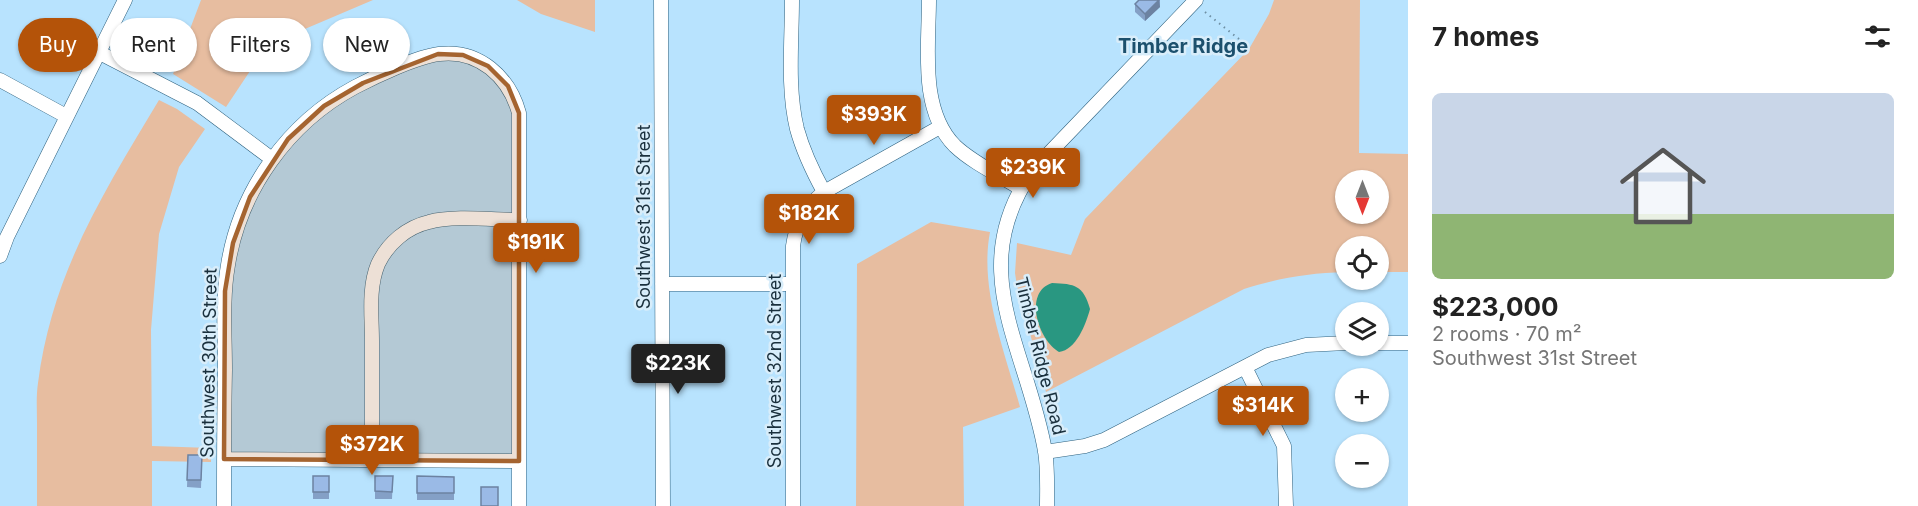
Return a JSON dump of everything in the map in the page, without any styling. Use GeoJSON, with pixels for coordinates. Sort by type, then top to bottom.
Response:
{"type":"FeatureCollection","features":[{"type":"Feature","properties":{"kind":"street"},"geometry":{"type":"LineString","coordinates":[[0,256],[3,236],[100,53],[125,0]]}},
{"type":"Feature","properties":{"kind":"street","name":"Southwest 31st Street"},"geometry":{"type":"LineString","coordinates":[[661,0],[663,506]]}},
{"type":"Feature","properties":{"kind":"street"},"geometry":{"type":"LineString","coordinates":[[792,0],[792,93],[796,127],[811,168],[824,192]]}},
{"type":"Feature","properties":{"kind":"street"},"geometry":{"type":"LineString","coordinates":[[929,0],[931,99],[940,127],[963,153],[1020,188]]}},
{"type":"Feature","properties":{"kind":"street","name":"Timber Ridge Road"},"geometry":{"type":"LineString","coordinates":[[1047,506],[1045,452],[1003,296],[1000,277],[1000,249],[1004,226],[1020,188],[1041,162],[1196,0]]}},
{"type":"Feature","properties":{"kind":"street"},"geometry":{"type":"LineString","coordinates":[[100,53],[197,103],[272,159]]}},
{"type":"Feature","properties":{"kind":"street","name":"Southwest 30th Street"},"geometry":{"type":"LineString","coordinates":[[224,506],[225,291],[228,266],[240,219],[249,197],[272,159],[288,140],[324,106],[373,79],[424,57],[438,54],[462,55],[488,66],[508,86],[519,113],[520,220]]}},
{"type":"Feature","properties":{"kind":"street"},"geometry":{"type":"LineString","coordinates":[[0,80],[66,116]]}},
{"type":"Feature","properties":{"kind":"street","name":"Southwest 32nd Street"},"geometry":{"type":"LineString","coordinates":[[793,506],[792,284],[795,232],[806,210],[824,192],[940,127]]}},
{"type":"Feature","properties":{"kind":"street"},"geometry":{"type":"LineString","coordinates":[[372,460],[373,286],[378,265],[394,241],[415,227],[438,220],[520,220],[519,506]]}},
{"type":"Feature","properties":{"kind":"street"},"geometry":{"type":"LineString","coordinates":[[662,284],[792,284]]}},
{"type":"Feature","properties":{"kind":"street"},"geometry":{"type":"LineString","coordinates":[[1045,452],[1084,446],[1104,440],[1245,367],[1286,349],[1335,343]]}},
{"type":"Feature","properties":{"kind":"street"},"geometry":{"type":"LineString","coordinates":[[1389,343],[1408,343]]}},
{"type":"Feature","properties":{"kind":"street"},"geometry":{"type":"LineString","coordinates":[[1245,367],[1284,446],[1286,506]]}},
{"type":"Feature","properties":{"kind":"street"},"geometry":{"type":"LineString","coordinates":[[224,459],[519,461]]}},
{"type":"Feature","properties":{"kind":"path"},"geometry":{"type":"LineString","coordinates":[[1205,12],[1249,47]]}},
{"type":"Feature","properties":{"kind":"highlighted area"},"geometry":{"type":"Polygon","coordinates":[[[438,54],[463,55],[488,66],[508,86],[519,113],[519,461],[224,459],[225,291],[233,243],[250,197],[288,139],[324,106],[363,83],[438,54]]]}},
{"type":"Feature","properties":{"kind":"shaded area"},"geometry":{"type":"Polygon","coordinates":[[[201,0],[373,0],[331,18],[323,18],[323,21],[311,26],[311,18],[209,18],[209,72],[249,72],[226,107],[173,74],[174,72],[197,72],[197,18],[194,18],[201,0]]]}},
{"type":"Feature","properties":{"kind":"shaded area"},"geometry":{"type":"Polygon","coordinates":[[[517,0],[595,0],[595,32],[541,14],[517,0]]]}},
{"type":"Feature","properties":{"kind":"shaded area"},"geometry":{"type":"Polygon","coordinates":[[[1274,0],[1360,0],[1359,153],[1408,154],[1408,272],[1389,272],[1389,236],[1335,236],[1335,273],[1294,277],[1244,289],[1046,392],[1017,286],[1015,273],[1017,243],[1071,255],[1085,219],[1249,49],[1269,14],[1274,0]]]}},
{"type":"Feature","properties":{"kind":"shaded area"},"geometry":{"type":"Polygon","coordinates":[[[159,100],[177,109],[205,129],[179,167],[159,234],[151,330],[152,446],[211,448],[211,462],[152,461],[152,506],[37,506],[37,388],[55,305],[68,269],[100,201],[159,100]]]}},
{"type":"Feature","properties":{"kind":"shaded area"},"geometry":{"type":"Polygon","coordinates":[[[931,222],[990,232],[988,276],[991,298],[1020,407],[963,427],[964,506],[856,506],[857,264],[931,222]]]}},
{"type":"Feature","properties":{"kind":"shaded area"},"geometry":{"type":"Polygon","coordinates":[[[1052,283],[1077,287],[1084,295],[1090,309],[1083,329],[1075,341],[1070,347],[1059,352],[1045,337],[1037,316],[1038,296],[1043,288],[1052,283]]]}},
{"type":"Feature","properties":{"kind":"building"},"geometry":{"type":"Polygon","coordinates":[[[1139,0],[1159,0],[1145,14],[1135,4],[1139,0]]]}},
{"type":"Feature","properties":{"kind":"building"},"geometry":{"type":"Polygon","coordinates":[[[188,455],[202,455],[201,480],[187,480],[188,455]]]}},
{"type":"Feature","properties":{"kind":"building"},"geometry":{"type":"Polygon","coordinates":[[[313,476],[329,476],[329,492],[313,492],[313,476]]]}},
{"type":"Feature","properties":{"kind":"building"},"geometry":{"type":"Polygon","coordinates":[[[375,476],[393,476],[392,492],[375,491],[375,476]]]}},
{"type":"Feature","properties":{"kind":"building"},"geometry":{"type":"Polygon","coordinates":[[[417,476],[454,477],[454,493],[417,493],[417,476]]]}},
{"type":"Feature","properties":{"kind":"building"},"geometry":{"type":"Polygon","coordinates":[[[481,487],[498,487],[498,506],[481,506],[481,487]]]}},
{"type":"Feature","properties":{"kind":"district","name":"Timber Ridge"},"geometry":{"type":"Point","coordinates":[1183,46]}}]}
